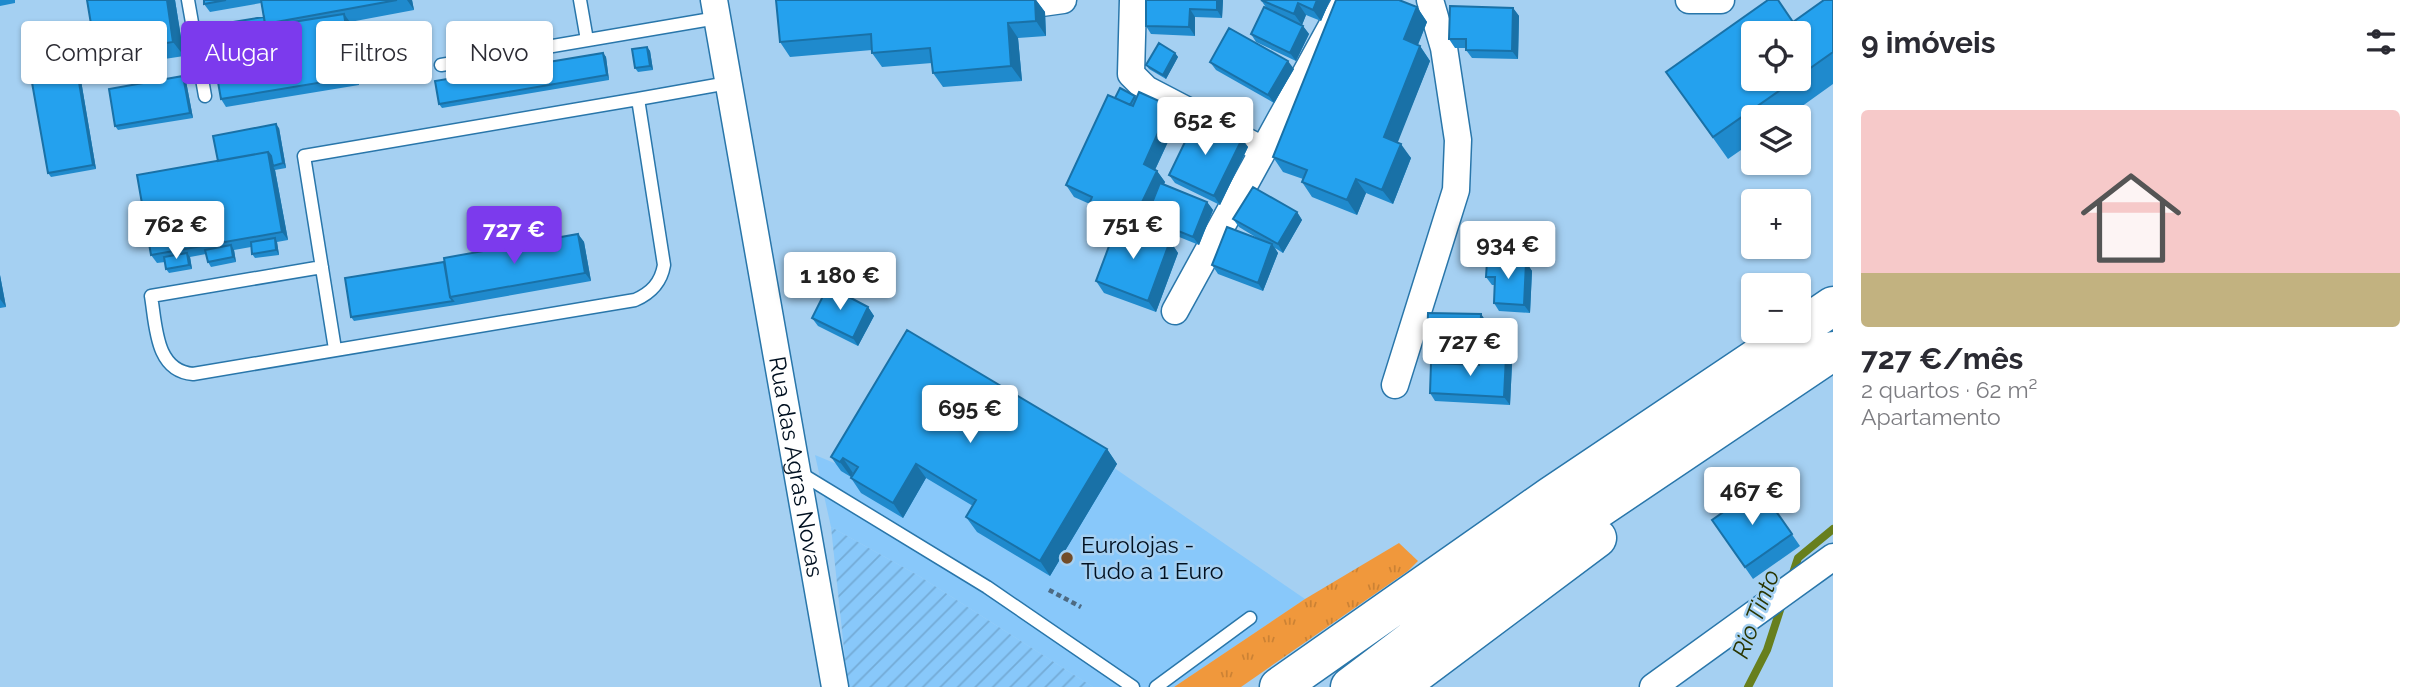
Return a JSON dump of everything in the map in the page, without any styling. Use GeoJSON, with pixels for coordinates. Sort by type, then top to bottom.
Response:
{"type":"FeatureCollection","features":[{"type":"Feature","properties":{"kind":"highway"},"geometry":{"type":"LineString","coordinates":[[1811,321],[1833,306]]}},
{"type":"Feature","properties":{"kind":"highway"},"geometry":{"type":"LineString","coordinates":[[1279,687],[1551,496],[1779,343]]}},
{"type":"Feature","properties":{"kind":"highway"},"geometry":{"type":"LineString","coordinates":[[1350,687],[1485,585],[1833,351]]}},
{"type":"Feature","properties":{"kind":"highway"},"geometry":{"type":"LineString","coordinates":[[1398,687],[1592,543],[1656,470]]}},
{"type":"Feature","properties":{"kind":"street"},"geometry":{"type":"LineString","coordinates":[[1020,6],[1063,0]]}},
{"type":"Feature","properties":{"kind":"street"},"geometry":{"type":"LineString","coordinates":[[1133,0],[1131,74],[1146,89],[1263,150]]}},
{"type":"Feature","properties":{"kind":"street"},"geometry":{"type":"LineString","coordinates":[[1174,311],[1346,0]]}},
{"type":"Feature","properties":{"kind":"street"},"geometry":{"type":"LineString","coordinates":[[1395,385],[1456,190],[1458,140],[1444,48],[1430,0]]}},
{"type":"Feature","properties":{"kind":"street"},"geometry":{"type":"LineString","coordinates":[[1689,0],[1721,0]]}},
{"type":"Feature","properties":{"kind":"street","name":"Rua das Agras Novas"},"geometry":{"type":"LineString","coordinates":[[715,9],[835,687]]}},
{"type":"Feature","properties":{"kind":"street"},"geometry":{"type":"LineString","coordinates":[[1653,687],[1833,557]]}},
{"type":"Feature","properties":{"kind":"lane"},"geometry":{"type":"LineString","coordinates":[[188,0],[205,96]]}},
{"type":"Feature","properties":{"kind":"lane"},"geometry":{"type":"LineString","coordinates":[[580,0],[587,40]]}},
{"type":"Feature","properties":{"kind":"lane"},"geometry":{"type":"LineString","coordinates":[[441,65],[587,40],[715,9]]}},
{"type":"Feature","properties":{"kind":"lane"},"geometry":{"type":"LineString","coordinates":[[335,349],[304,156],[728,83]]}},
{"type":"Feature","properties":{"kind":"lane"},"geometry":{"type":"LineString","coordinates":[[322,267],[151,296],[163,354],[181,371],[193,374],[635,300],[651,292],[660,280],[664,257],[638,99]]}},
{"type":"Feature","properties":{"kind":"lane"},"geometry":{"type":"LineString","coordinates":[[797,471],[987,587],[1133,687]]}},
{"type":"Feature","properties":{"kind":"lane"},"geometry":{"type":"LineString","coordinates":[[1156,687],[1250,618]]}},
{"type":"Feature","properties":{"kind":"path"},"geometry":{"type":"LineString","coordinates":[[1049,590],[1081,607]]}},
{"type":"Feature","properties":{"kind":"shaded area"},"geometry":{"type":"Polygon","coordinates":[[[928,340],[1305,599],[1174,687],[1093,687],[919,576],[831,527],[815,455],[844,467],[928,340]]]}},
{"type":"Feature","properties":{"kind":"shaded area"},"geometry":{"type":"Polygon","coordinates":[[[831,527],[919,576],[1093,687],[848,687],[831,527]]]}},
{"type":"Feature","properties":{"kind":"green space"},"geometry":{"type":"Polygon","coordinates":[[[1399,543],[1418,561],[1408,571],[1241,687],[1174,687],[1305,599],[1399,543]]]}},
{"type":"Feature","properties":{"kind":"building"},"geometry":{"type":"Polygon","coordinates":[[[87,0],[167,0],[173,42],[167,43],[167,21],[90,21],[87,0]]]}},
{"type":"Feature","properties":{"kind":"building"},"geometry":{"type":"Polygon","coordinates":[[[204,0],[226,0],[204,4],[204,0]]]}},
{"type":"Feature","properties":{"kind":"building"},"geometry":{"type":"Polygon","coordinates":[[[261,0],[397,0],[282,21],[264,21],[261,0]]]}},
{"type":"Feature","properties":{"kind":"building"},"geometry":{"type":"Polygon","coordinates":[[[776,0],[1035,0],[1036,21],[1008,23],[1011,66],[933,73],[930,48],[872,53],[871,34],[780,42],[776,0]]]}},
{"type":"Feature","properties":{"kind":"building"},"geometry":{"type":"Polygon","coordinates":[[[1146,0],[1217,0],[1217,10],[1190,9],[1189,27],[1146,26],[1146,0]]]}},
{"type":"Feature","properties":{"kind":"building"},"geometry":{"type":"Polygon","coordinates":[[[1261,0],[1317,0],[1313,10],[1298,3],[1294,14],[1261,0]]]}},
{"type":"Feature","properties":{"kind":"building"},"geometry":{"type":"Polygon","coordinates":[[[1336,0],[1399,0],[1417,7],[1404,39],[1420,46],[1384,137],[1401,144],[1382,190],[1356,179],[1347,200],[1302,182],[1307,170],[1273,157],[1336,0]]]}},
{"type":"Feature","properties":{"kind":"building"},"geometry":{"type":"Polygon","coordinates":[[[1768,0],[1778,0],[1792,21],[1741,21],[1741,91],[1779,91],[1759,105],[1741,105],[1741,117],[1713,137],[1666,72],[1768,0]]]}},
{"type":"Feature","properties":{"kind":"building"},"geometry":{"type":"Polygon","coordinates":[[[1824,0],[1833,0],[1833,52],[1811,68],[1811,21],[1794,21],[1824,0]]]}},
{"type":"Feature","properties":{"kind":"building"},"geometry":{"type":"Polygon","coordinates":[[[1450,6],[1513,8],[1512,51],[1466,50],[1466,39],[1449,39],[1450,6]]]}},
{"type":"Feature","properties":{"kind":"building"},"geometry":{"type":"Polygon","coordinates":[[[1264,7],[1303,26],[1290,53],[1251,34],[1264,7]]]}},
{"type":"Feature","properties":{"kind":"building"},"geometry":{"type":"Polygon","coordinates":[[[344,14],[345,21],[316,21],[316,83],[221,99],[218,84],[302,84],[302,21],[299,21],[344,14]]]}},
{"type":"Feature","properties":{"kind":"building"},"geometry":{"type":"Polygon","coordinates":[[[264,17],[265,21],[239,21],[264,17]]]}},
{"type":"Feature","properties":{"kind":"building"},"geometry":{"type":"Polygon","coordinates":[[[1229,28],[1288,61],[1268,95],[1210,62],[1229,28]]]}},
{"type":"Feature","properties":{"kind":"building"},"geometry":{"type":"Polygon","coordinates":[[[1159,43],[1175,53],[1163,75],[1146,65],[1159,43]]]}},
{"type":"Feature","properties":{"kind":"building"},"geometry":{"type":"Polygon","coordinates":[[[647,47],[650,66],[635,68],[632,49],[647,47]]]}},
{"type":"Feature","properties":{"kind":"building"},"geometry":{"type":"Polygon","coordinates":[[[603,53],[607,75],[439,104],[435,81],[446,79],[446,84],[553,84],[553,61],[603,53]]]}},
{"type":"Feature","properties":{"kind":"building"},"geometry":{"type":"Polygon","coordinates":[[[181,76],[190,113],[115,126],[109,89],[137,84],[167,84],[167,79],[181,76]]]}},
{"type":"Feature","properties":{"kind":"building"},"geometry":{"type":"Polygon","coordinates":[[[32,84],[79,84],[93,165],[48,173],[32,84]]]}},
{"type":"Feature","properties":{"kind":"building"},"geometry":{"type":"Polygon","coordinates":[[[1120,88],[1135,96],[1130,105],[1115,98],[1120,88]]]}},
{"type":"Feature","properties":{"kind":"building"},"geometry":{"type":"Polygon","coordinates":[[[1139,92],[1170,106],[1144,164],[1157,171],[1133,221],[1090,202],[1092,197],[1066,185],[1108,95],[1133,106],[1139,92]]]}},
{"type":"Feature","properties":{"kind":"building"},"geometry":{"type":"Polygon","coordinates":[[[1197,117],[1242,139],[1214,196],[1169,175],[1197,117]]]}},
{"type":"Feature","properties":{"kind":"building"},"geometry":{"type":"Polygon","coordinates":[[[276,124],[283,163],[273,166],[268,152],[218,161],[213,136],[276,124]]]}},
{"type":"Feature","properties":{"kind":"building"},"geometry":{"type":"Polygon","coordinates":[[[268,152],[282,232],[151,255],[137,175],[268,152]]]}},
{"type":"Feature","properties":{"kind":"building"},"geometry":{"type":"Polygon","coordinates":[[[1160,183],[1207,202],[1193,237],[1146,218],[1160,183]]]}},
{"type":"Feature","properties":{"kind":"building"},"geometry":{"type":"Polygon","coordinates":[[[1253,187],[1297,212],[1278,244],[1233,219],[1253,187]]]}},
{"type":"Feature","properties":{"kind":"building"},"geometry":{"type":"Polygon","coordinates":[[[1118,222],[1170,241],[1148,301],[1096,281],[1118,222]]]}},
{"type":"Feature","properties":{"kind":"building"},"geometry":{"type":"Polygon","coordinates":[[[1227,227],[1272,244],[1258,283],[1212,265],[1227,227]]]}},
{"type":"Feature","properties":{"kind":"building"},"geometry":{"type":"Polygon","coordinates":[[[578,234],[585,273],[450,297],[444,258],[578,234]]]}},
{"type":"Feature","properties":{"kind":"building"},"geometry":{"type":"Polygon","coordinates":[[[275,238],[276,250],[252,254],[251,242],[275,238]]]}},
{"type":"Feature","properties":{"kind":"building"},"geometry":{"type":"Polygon","coordinates":[[[231,245],[233,257],[208,262],[205,250],[231,245]]]}},
{"type":"Feature","properties":{"kind":"building"},"geometry":{"type":"Polygon","coordinates":[[[187,253],[189,265],[166,269],[164,257],[187,253]]]}},
{"type":"Feature","properties":{"kind":"building"},"geometry":{"type":"Polygon","coordinates":[[[1487,261],[1526,262],[1524,305],[1494,303],[1495,277],[1486,277],[1487,261]]]}},
{"type":"Feature","properties":{"kind":"building"},"geometry":{"type":"Polygon","coordinates":[[[444,262],[453,301],[351,317],[345,278],[444,262]]]}},
{"type":"Feature","properties":{"kind":"building"},"geometry":{"type":"Polygon","coordinates":[[[828,286],[868,307],[853,338],[812,318],[828,286]]]}},
{"type":"Feature","properties":{"kind":"building"},"geometry":{"type":"Polygon","coordinates":[[[1428,313],[1481,314],[1480,346],[1427,343],[1428,313]]]}},
{"type":"Feature","properties":{"kind":"building"},"geometry":{"type":"Polygon","coordinates":[[[907,330],[1107,449],[1040,561],[966,517],[976,500],[916,464],[893,503],[851,478],[858,467],[843,458],[840,462],[831,457],[907,330]]]}},
{"type":"Feature","properties":{"kind":"building"},"geometry":{"type":"Polygon","coordinates":[[[1479,355],[1506,356],[1504,397],[1430,393],[1431,363],[1479,365],[1479,355]]]}},
{"type":"Feature","properties":{"kind":"building"},"geometry":{"type":"Polygon","coordinates":[[[1759,487],[1792,534],[1745,567],[1712,520],[1759,487]]]}},
{"type":"Feature","properties":{"kind":"waterway","name":"Rio Tinto"},"geometry":{"type":"LineString","coordinates":[[1791,579],[1798,558],[1833,529]]}},
{"type":"Feature","properties":{"kind":"waterway","name":"Rio Tinto"},"geometry":{"type":"LineString","coordinates":[[1748,687],[1767,650],[1782,604]]}},
{"type":"Feature","properties":{"kind":"place","name":"Eurolojas - Tudo a 1 Euro"},"geometry":{"type":"Point","coordinates":[1067,558]}}]}
